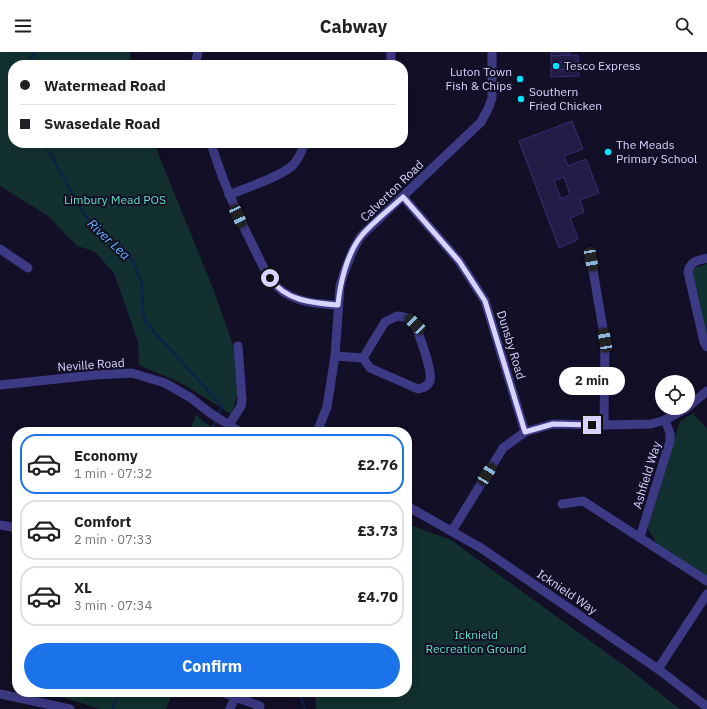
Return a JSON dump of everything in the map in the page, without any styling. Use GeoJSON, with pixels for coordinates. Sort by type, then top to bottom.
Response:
{"type":"FeatureCollection","features":[{"type":"Feature","properties":{"kind":"street","name":"Calverton Road"},"geometry":{"type":"LineString","coordinates":[[318,427],[327,407],[335,356],[340,286],[353,250],[361,236],[480,122],[488,109],[492,98],[492,52]]}},
{"type":"Feature","properties":{"kind":"street"},"geometry":{"type":"LineString","coordinates":[[213,148],[229,195],[259,258],[274,284],[285,293],[302,301],[338,305]]}},
{"type":"Feature","properties":{"kind":"street"},"geometry":{"type":"LineString","coordinates":[[229,195],[281,174],[294,165],[303,148]]}},
{"type":"Feature","properties":{"kind":"street","name":"Dunsby Road"},"geometry":{"type":"LineString","coordinates":[[403,197],[459,261],[485,301],[525,432]]}},
{"type":"Feature","properties":{"kind":"street"},"geometry":{"type":"LineString","coordinates":[[0,249],[28,268]]}},
{"type":"Feature","properties":{"kind":"street"},"geometry":{"type":"LineString","coordinates":[[707,258],[693,262],[689,266],[688,272],[704,342],[707,347]]}},
{"type":"Feature","properties":{"kind":"street"},"geometry":{"type":"LineString","coordinates":[[591,259],[605,340],[604,426]]}},
{"type":"Feature","properties":{"kind":"street"},"geometry":{"type":"LineString","coordinates":[[397,316],[409,318],[415,324],[431,373],[430,382],[424,388],[418,389],[370,368],[363,358],[384,322],[397,316]]}},
{"type":"Feature","properties":{"kind":"street"},"geometry":{"type":"LineString","coordinates":[[232,427],[229,425],[241,406],[242,399],[238,346]]}},
{"type":"Feature","properties":{"kind":"street"},"geometry":{"type":"LineString","coordinates":[[335,356],[363,358]]}},
{"type":"Feature","properties":{"kind":"street","name":"Neville Road"},"geometry":{"type":"LineString","coordinates":[[0,385],[95,375],[132,373],[165,383],[191,398],[210,413],[229,425]]}},
{"type":"Feature","properties":{"kind":"street"},"geometry":{"type":"LineString","coordinates":[[695,401],[707,391]]}},
{"type":"Feature","properties":{"kind":"street"},"geometry":{"type":"LineString","coordinates":[[452,531],[503,448],[525,432],[553,424],[604,426],[651,424],[665,420],[674,415]]}},
{"type":"Feature","properties":{"kind":"street","name":"Ashfield Way"},"geometry":{"type":"LineString","coordinates":[[640,537],[670,441],[670,433],[665,420]]}},
{"type":"Feature","properties":{"kind":"street"},"geometry":{"type":"LineString","coordinates":[[562,504],[583,501],[707,581]]}},
{"type":"Feature","properties":{"kind":"street","name":"Icknield Way"},"geometry":{"type":"LineString","coordinates":[[412,509],[481,548],[658,669],[707,707]]}},
{"type":"Feature","properties":{"kind":"street"},"geometry":{"type":"LineString","coordinates":[[0,525],[12,527]]}},
{"type":"Feature","properties":{"kind":"street"},"geometry":{"type":"LineString","coordinates":[[658,669],[707,594]]}},
{"type":"Feature","properties":{"kind":"street"},"geometry":{"type":"LineString","coordinates":[[0,694],[12,697]]}},
{"type":"Feature","properties":{"kind":"street"},"geometry":{"type":"LineString","coordinates":[[14,697],[70,709]]}},
{"type":"Feature","properties":{"kind":"street"},"geometry":{"type":"LineString","coordinates":[[230,709],[235,697],[260,706]]}},
{"type":"Feature","properties":{"kind":"green space","name":"Limbury Mead POS"},"geometry":{"type":"Polygon","coordinates":[[[0,52],[130,52],[131,60],[8,60],[8,148],[156,148],[212,286],[233,345],[238,393],[231,414],[181,383],[139,365],[138,342],[114,273],[94,251],[77,246],[48,216],[0,186],[0,52]]]}},
{"type":"Feature","properties":{"kind":"green space"},"geometry":{"type":"Polygon","coordinates":[[[707,264],[707,339],[691,269],[707,264]]]}},
{"type":"Feature","properties":{"kind":"green space"},"geometry":{"type":"Polygon","coordinates":[[[196,415],[211,427],[191,427],[196,415]]]}},
{"type":"Feature","properties":{"kind":"green space"},"geometry":{"type":"Polygon","coordinates":[[[690,415],[695,415],[707,429],[707,577],[656,543],[647,527],[680,421],[690,415]]]}},
{"type":"Feature","properties":{"kind":"green space","name":"Icknield Recreation Ground"},"geometry":{"type":"Polygon","coordinates":[[[412,526],[451,540],[633,672],[680,709],[316,709],[315,697],[412,697],[412,526]]]}},
{"type":"Feature","properties":{"kind":"green space"},"geometry":{"type":"Polygon","coordinates":[[[61,697],[171,697],[166,709],[100,709],[61,697]]]}},
{"type":"Feature","properties":{"kind":"building"},"geometry":{"type":"Polygon","coordinates":[[[551,52],[570,52],[570,55],[551,56],[551,52]]]}},
{"type":"Feature","properties":{"kind":"building"},"geometry":{"type":"Polygon","coordinates":[[[578,55],[579,62],[551,63],[551,56],[578,55]]]}},
{"type":"Feature","properties":{"kind":"building"},"geometry":{"type":"Polygon","coordinates":[[[579,62],[579,69],[551,70],[551,63],[579,62]]]}},
{"type":"Feature","properties":{"kind":"building"},"geometry":{"type":"Polygon","coordinates":[[[579,69],[579,76],[551,77],[551,70],[579,69]]]}},
{"type":"Feature","properties":{"kind":"building"},"geometry":{"type":"Polygon","coordinates":[[[572,121],[583,149],[564,156],[568,166],[586,159],[599,193],[580,200],[584,212],[570,218],[578,238],[577,240],[559,248],[519,141],[572,121]],[[564,177],[554,181],[561,199],[570,195],[564,177]]]}},
{"type":"Feature","properties":{"kind":"waterway","name":"River Lea"},"geometry":{"type":"LineString","coordinates":[[30,60],[34,52]]}},
{"type":"Feature","properties":{"kind":"waterway","name":"River Lea"},"geometry":{"type":"LineString","coordinates":[[47,148],[86,217],[132,259],[142,283],[143,314],[146,323],[222,406],[213,427]]}},
{"type":"Feature","properties":{"kind":"waterway","name":"River Lea"},"geometry":{"type":"LineString","coordinates":[[112,709],[117,697]]}},
{"type":"Feature","properties":{"kind":"waterway"},"geometry":{"type":"LineString","coordinates":[[301,697],[305,709]]}},
{"type":"Feature","properties":{"kind":"place","name":"Tesco Express"},"geometry":{"type":"Point","coordinates":[556,66]}},
{"type":"Feature","properties":{"kind":"place","name":"Luton Town Fish & Chips"},"geometry":{"type":"Point","coordinates":[520,79]}},
{"type":"Feature","properties":{"kind":"place","name":"Southern Fried Chicken"},"geometry":{"type":"Point","coordinates":[521,99]}},
{"type":"Feature","properties":{"kind":"place","name":"The Meads Primary School"},"geometry":{"type":"Point","coordinates":[608,152]}},
{"type":"Feature","properties":{"kind":"route"},"geometry":{"type":"LineString","coordinates":[[270,278],[274,284],[285,293],[302,301],[318,304],[338,305],[340,286],[345,270],[353,250],[361,236],[403,197],[459,261],[485,301],[525,432],[553,424],[592,425]]}}]}
